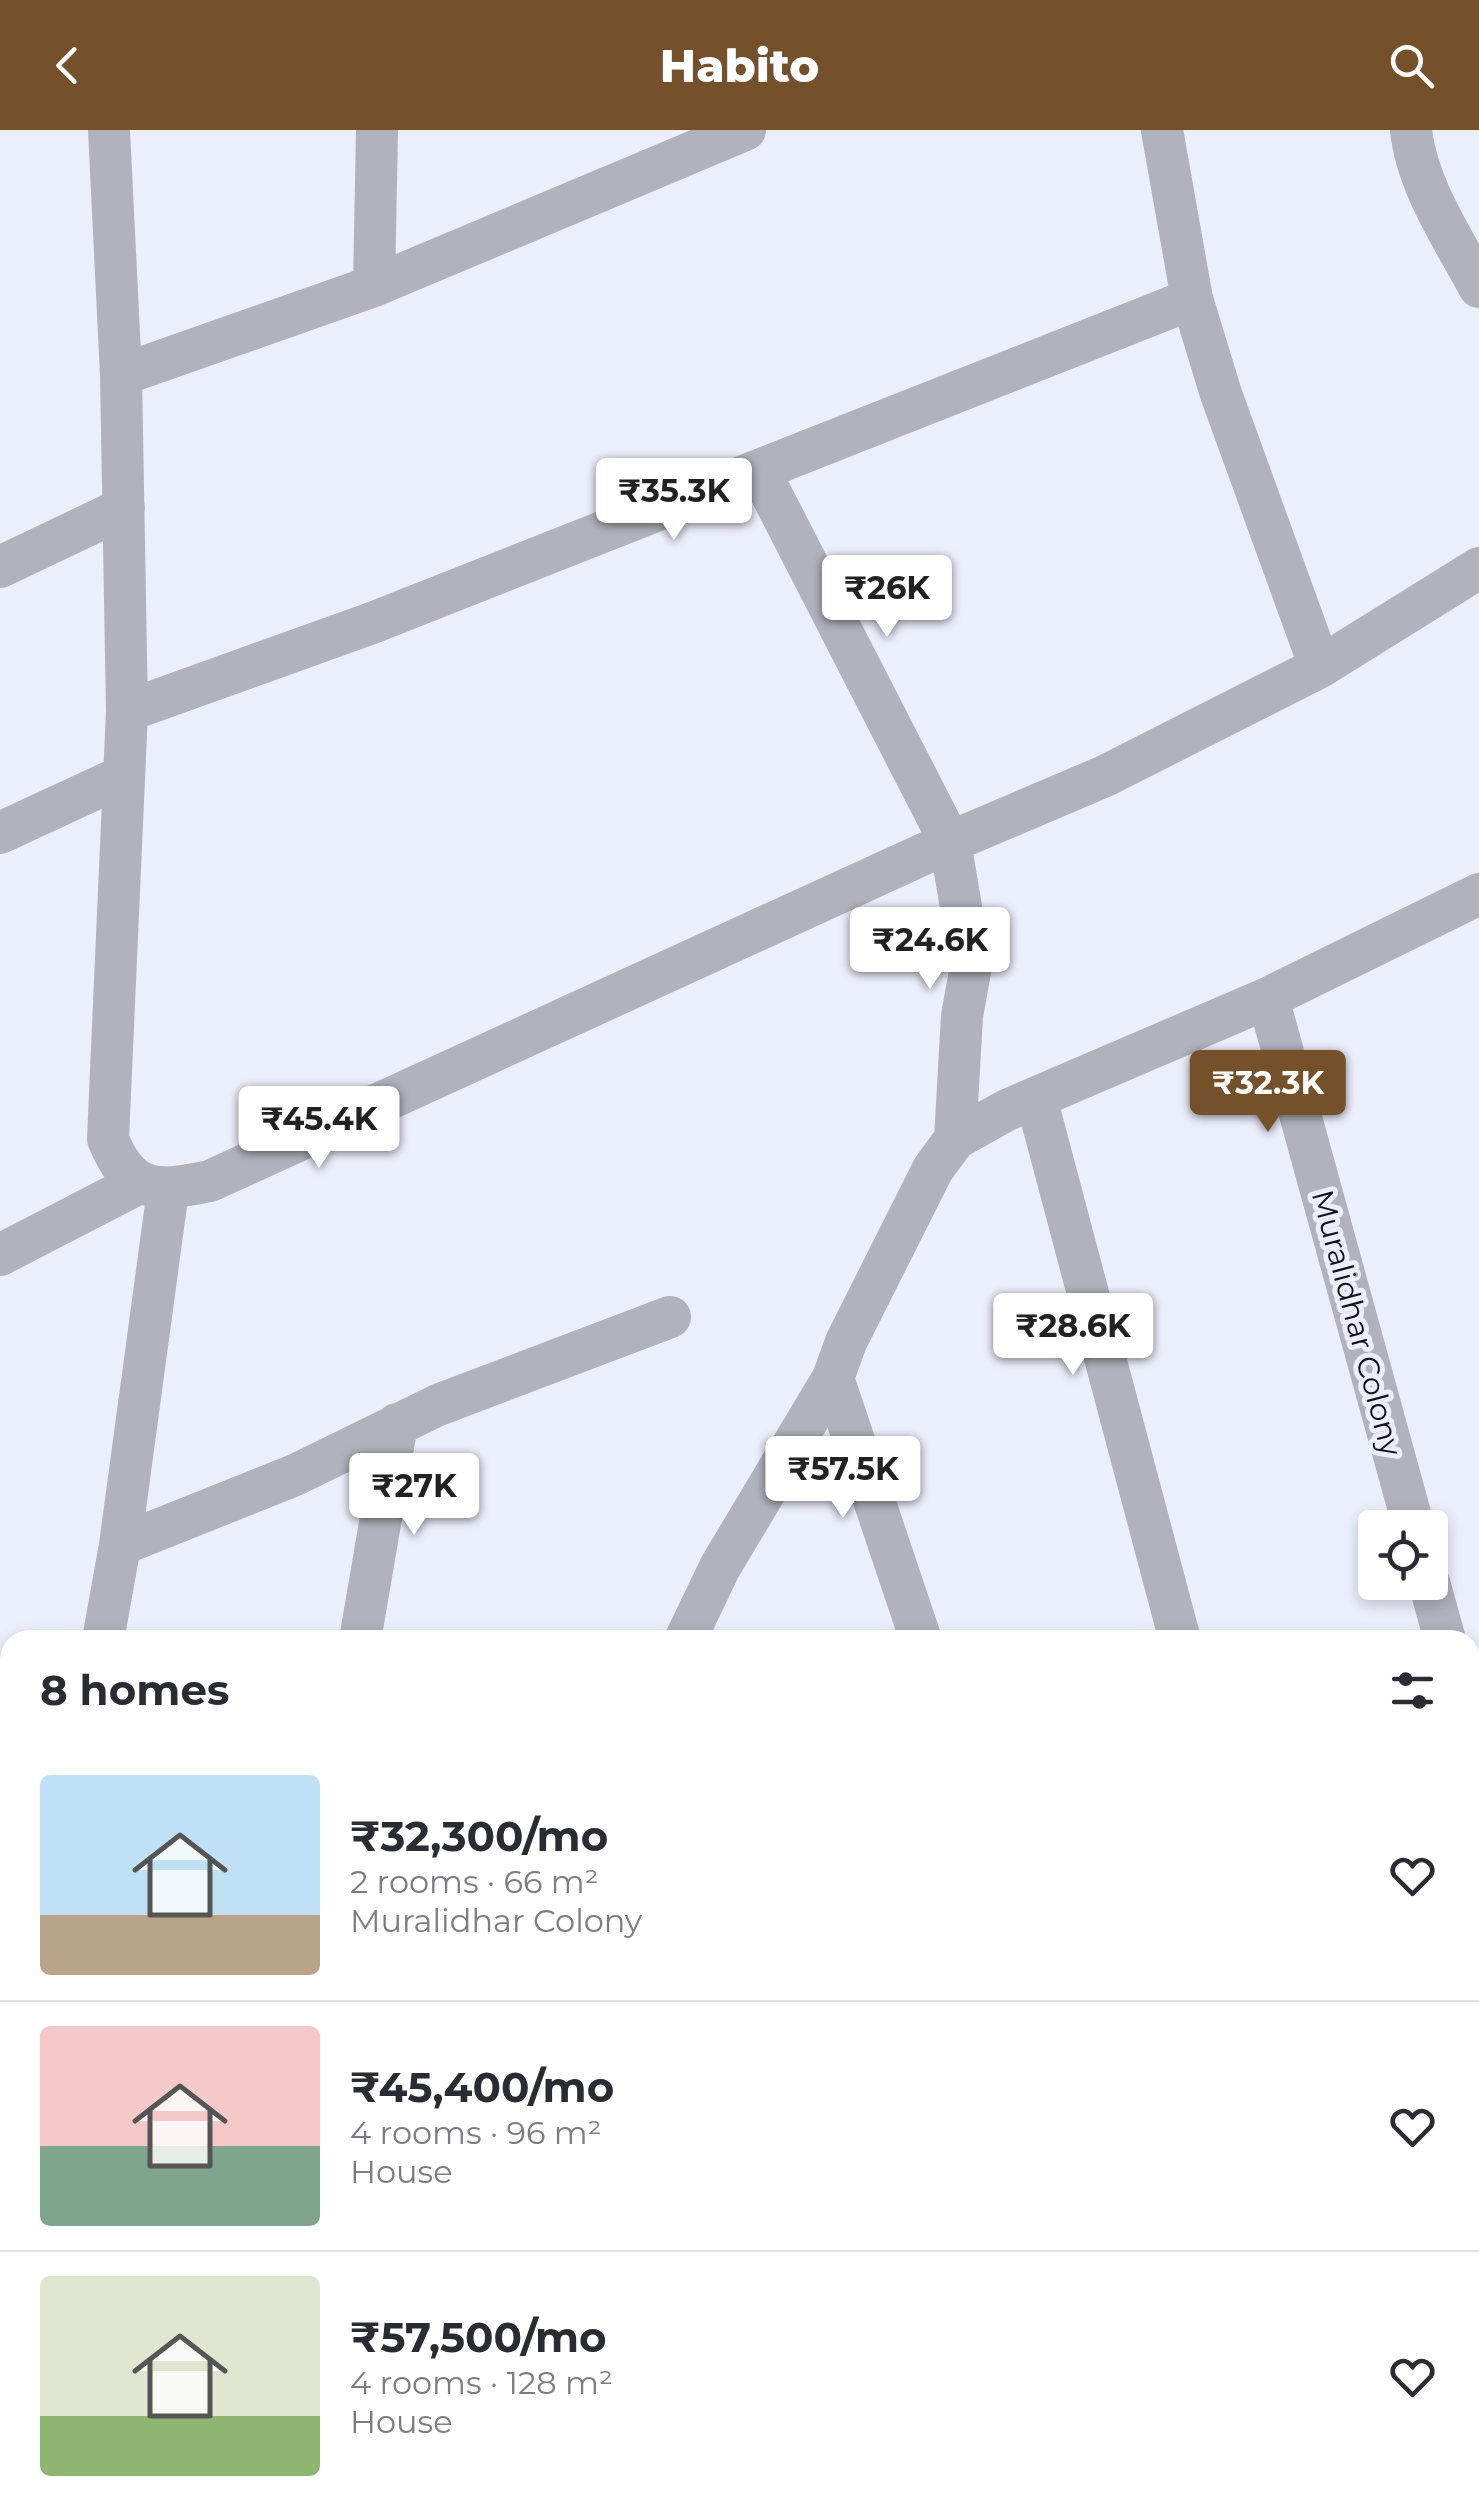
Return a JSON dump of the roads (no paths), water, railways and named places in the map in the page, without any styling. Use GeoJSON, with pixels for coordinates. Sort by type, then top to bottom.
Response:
{"type":"FeatureCollection","features":[{"type":"Feature","properties":{"kind":"street"},"geometry":{"type":"LineString","coordinates":[[109,130],[121,375],[127,712],[108,1138],[118,1164],[154,1187]]}},
{"type":"Feature","properties":{"kind":"street"},"geometry":{"type":"LineString","coordinates":[[374,286],[377,130]]}},
{"type":"Feature","properties":{"kind":"street"},"geometry":{"type":"LineString","coordinates":[[121,375],[374,286],[746,130]]}},
{"type":"Feature","properties":{"kind":"street"},"geometry":{"type":"LineString","coordinates":[[1162,130],[1192,299],[1221,394],[1320,668]]}},
{"type":"Feature","properties":{"kind":"street"},"geometry":{"type":"LineString","coordinates":[[1411,130],[1414,151],[1432,198],[1479,288]]}},
{"type":"Feature","properties":{"kind":"street"},"geometry":{"type":"LineString","coordinates":[[127,712],[372,623],[1192,299]]}},
{"type":"Feature","properties":{"kind":"street"},"geometry":{"type":"LineString","coordinates":[[758,470],[950,842],[970,966],[962,1016],[954,1139]]}},
{"type":"Feature","properties":{"kind":"street"},"geometry":{"type":"LineString","coordinates":[[0,567],[124,508]]}},
{"type":"Feature","properties":{"kind":"street"},"geometry":{"type":"LineString","coordinates":[[0,1256],[154,1187],[210,1181],[950,842],[1105,776],[1320,668],[1479,568]]}},
{"type":"Feature","properties":{"kind":"street"},"geometry":{"type":"LineString","coordinates":[[0,832],[123,776]]}},
{"type":"Feature","properties":{"kind":"street"},"geometry":{"type":"LineString","coordinates":[[690,1630],[720,1567],[833,1378],[846,1342],[933,1169],[954,1139],[1036,1098],[1268,998],[1479,894]]}},
{"type":"Feature","properties":{"kind":"street","name":"Muralidhar Colony"},"geometry":{"type":"LineString","coordinates":[[1268,998],[1409,1510]]}},
{"type":"Feature","properties":{"kind":"street"},"geometry":{"type":"LineString","coordinates":[[1036,1098],[1177,1630]]}},
{"type":"Feature","properties":{"kind":"street"},"geometry":{"type":"LineString","coordinates":[[105,1630],[120,1545],[154,1187]]}},
{"type":"Feature","properties":{"kind":"street"},"geometry":{"type":"LineString","coordinates":[[120,1545],[295,1475],[397,1424],[670,1317]]}},
{"type":"Feature","properties":{"kind":"street"},"geometry":{"type":"LineString","coordinates":[[833,1378],[918,1630]]}},
{"type":"Feature","properties":{"kind":"street"},"geometry":{"type":"LineString","coordinates":[[362,1630],[397,1424]]}},
{"type":"Feature","properties":{"kind":"street"},"geometry":{"type":"LineString","coordinates":[[1434,1600],[1441,1630]]}}]}
